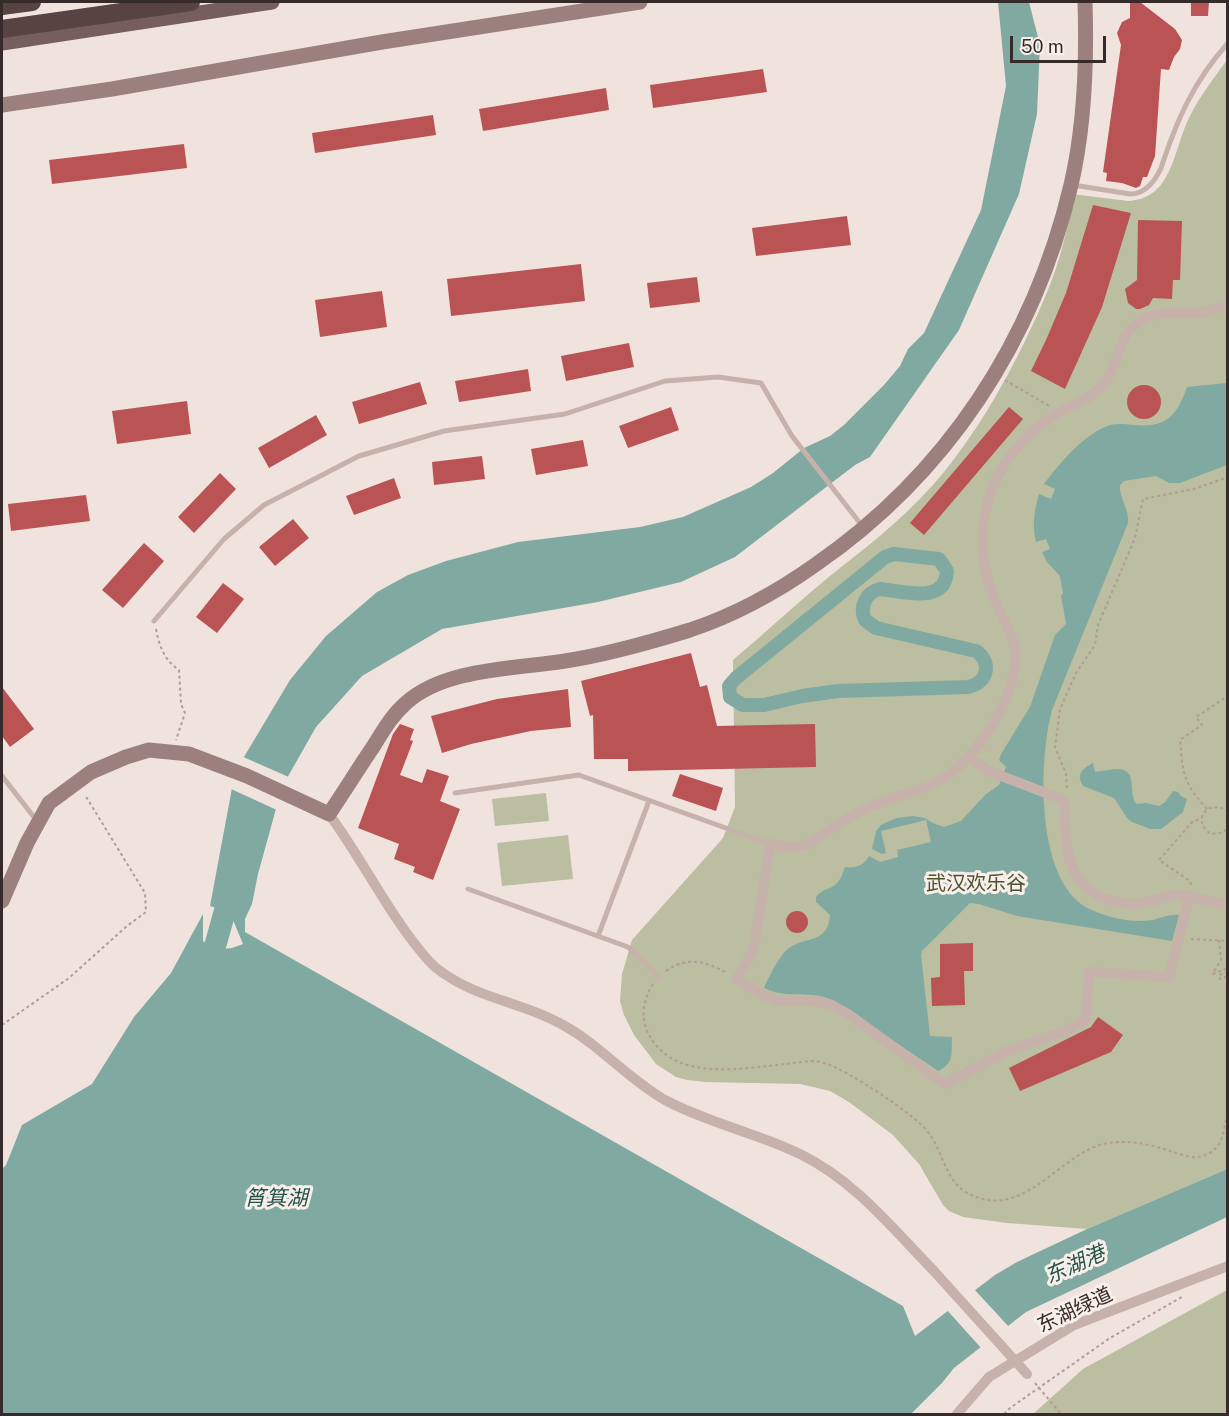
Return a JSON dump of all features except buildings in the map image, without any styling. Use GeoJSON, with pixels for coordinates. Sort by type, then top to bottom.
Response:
{"type":"FeatureCollection","features":[{"type":"Feature","properties":{"kind":"highway"},"geometry":{"type":"LineString","coordinates":[[2,6],[21,2]]}},
{"type":"Feature","properties":{"kind":"highway"},"geometry":{"type":"LineString","coordinates":[[2,6],[32,2]]}},
{"type":"Feature","properties":{"kind":"highway"},"geometry":{"type":"LineString","coordinates":[[2,29],[191,2]]}},
{"type":"Feature","properties":{"kind":"main road"},"geometry":{"type":"LineString","coordinates":[[2,43],[272,2]]}},
{"type":"Feature","properties":{"kind":"street"},"geometry":{"type":"LineString","coordinates":[[2,105],[640,2]]}},
{"type":"Feature","properties":{"kind":"street"},"geometry":{"type":"LineString","coordinates":[[329,814],[390,720],[406,702],[428,688],[458,677],[592,656],[699,626],[726,616],[776,591],[847,543],[907,490],[967,417],[996,374],[1037,289],[1071,184],[1081,124],[1086,74],[1085,2]]}},
{"type":"Feature","properties":{"kind":"street"},"geometry":{"type":"LineString","coordinates":[[1189,897],[1170,977],[1089,972],[1086,1020],[1065,1031],[1008,1051],[945,1084],[848,1014],[829,1004],[812,1001],[778,1001],[763,995],[737,979],[754,948],[770,844],[792,847],[808,844],[864,810],[939,780],[955,770],[968,757],[999,713],[1011,684],[1015,662],[1011,637],[987,578],[981,533],[984,512],[994,484],[1008,460],[1031,432],[1059,412],[1087,399],[1104,384],[1125,336],[1141,320],[1165,313],[1199,314],[1227,304]]}},
{"type":"Feature","properties":{"kind":"street"},"geometry":{"type":"LineString","coordinates":[[2,901],[49,802],[91,772],[148,750],[173,751],[213,762],[329,814],[345,835],[402,926],[421,952],[446,975],[479,994],[562,1024],[652,1091],[680,1107],[778,1145],[817,1163],[848,1184],[933,1270],[1027,1374]]}},
{"type":"Feature","properties":{"kind":"street"},"geometry":{"type":"LineString","coordinates":[[968,757],[982,768],[1059,798],[1071,865],[1081,882],[1089,890],[1122,903],[1138,904],[1177,895],[1227,905]]}},
{"type":"Feature","properties":{"kind":"street","name":"东湖绿道"},"geometry":{"type":"LineString","coordinates":[[957,1414],[989,1377],[1074,1325],[1227,1266]]}},
{"type":"Feature","properties":{"kind":"lane"},"geometry":{"type":"LineString","coordinates":[[1071,184],[1130,194],[1137,194],[1145,190],[1161,168],[1178,118],[1192,90],[1227,43]]}},
{"type":"Feature","properties":{"kind":"lane"},"geometry":{"type":"LineString","coordinates":[[154,621],[225,539],[264,505],[359,456],[444,431],[565,414],[665,381],[718,377],[761,383],[792,436],[864,528]]}},
{"type":"Feature","properties":{"kind":"lane"},"geometry":{"type":"LineString","coordinates":[[456,793],[579,775],[770,844]]}},
{"type":"Feature","properties":{"kind":"lane"},"geometry":{"type":"LineString","coordinates":[[2,776],[38,822]]}},
{"type":"Feature","properties":{"kind":"lane"},"geometry":{"type":"LineString","coordinates":[[598,936],[649,801]]}},
{"type":"Feature","properties":{"kind":"lane"},"geometry":{"type":"LineString","coordinates":[[468,889],[628,947],[659,977]]}},
{"type":"Feature","properties":{"kind":"path"},"geometry":{"type":"LineString","coordinates":[[996,374],[1059,412]]}},
{"type":"Feature","properties":{"kind":"path"},"geometry":{"type":"LineString","coordinates":[[1059,798],[1067,781],[1055,748],[1060,709],[1076,673],[1095,645],[1098,625],[1135,538],[1143,499],[1194,489],[1227,477]]}},
{"type":"Feature","properties":{"kind":"path"},"geometry":{"type":"LineString","coordinates":[[154,621],[158,642],[168,662],[179,670],[181,705],[185,713],[173,751]]}},
{"type":"Feature","properties":{"kind":"path"},"geometry":{"type":"LineString","coordinates":[[1207,809],[1187,784],[1180,740],[1202,725],[1196,717],[1227,696]]}},
{"type":"Feature","properties":{"kind":"path"},"geometry":{"type":"LineString","coordinates":[[2,1025],[69,978],[146,912],[145,893],[77,782]]}},
{"type":"Feature","properties":{"kind":"path"},"geometry":{"type":"LineString","coordinates":[[1227,813],[1220,807],[1214,806],[1207,809],[1202,819],[1203,827],[1211,834],[1222,833],[1227,828]]}},
{"type":"Feature","properties":{"kind":"path"},"geometry":{"type":"LineString","coordinates":[[1189,897],[1190,880],[1160,860],[1193,821],[1202,819]]}},
{"type":"Feature","properties":{"kind":"path"},"geometry":{"type":"LineString","coordinates":[[1179,939],[1227,941]]}},
{"type":"Feature","properties":{"kind":"path"},"geometry":{"type":"LineString","coordinates":[[1219,940],[1221,962],[1212,973],[1227,970]]}},
{"type":"Feature","properties":{"kind":"path"},"geometry":{"type":"LineString","coordinates":[[737,979],[710,964],[693,961],[678,964],[659,977],[647,996],[644,1017],[646,1031],[651,1039],[668,1055],[686,1064],[712,1069],[814,1061],[830,1064],[864,1083],[918,1121],[928,1132],[957,1186],[968,1194],[985,1200],[1000,1201],[1027,1191],[1078,1155],[1104,1144],[1133,1142],[1190,1157],[1201,1156],[1215,1149],[1220,1142],[1227,1109]]}},
{"type":"Feature","properties":{"kind":"path"},"geometry":{"type":"LineString","coordinates":[[1227,970],[1219,975],[1220,979],[1227,976]]}},
{"type":"Feature","properties":{"kind":"path"},"geometry":{"type":"LineString","coordinates":[[1004,1414],[1110,1338],[1188,1294]]}},
{"type":"Feature","properties":{"kind":"path"},"geometry":{"type":"LineString","coordinates":[[1027,1374],[1061,1414]]}},
{"type":"Feature","properties":{"kind":"green space","name":"武汉欢乐谷"},"geometry":{"type":"Polygon","coordinates":[[[1227,60],[1227,1169],[1087,1229],[963,1217],[949,1211],[943,1205],[919,1164],[893,1135],[849,1102],[830,1091],[800,1084],[687,1080],[676,1077],[656,1064],[634,1035],[624,1015],[620,1001],[622,974],[632,940],[723,838],[735,807],[733,660],[895,523],[944,472],[988,409],[1034,322],[1056,269],[1066,233],[1072,194],[1128,201],[1143,198],[1154,192],[1169,171],[1193,110],[1227,60]]]}},
{"type":"Feature","properties":{"kind":"green space"},"geometry":{"type":"Polygon","coordinates":[[[546,793],[549,821],[495,826],[492,799],[546,793]]]}},
{"type":"Feature","properties":{"kind":"green space"},"geometry":{"type":"Polygon","coordinates":[[[568,835],[573,879],[502,886],[497,843],[568,835]]]}},
{"type":"Feature","properties":{"kind":"green space"},"geometry":{"type":"Polygon","coordinates":[[[1227,1290],[1227,1414],[1033,1414],[1083,1369],[1227,1290]]]}},
{"type":"Feature","properties":{"kind":"water","name":"筲箕湖"},"geometry":{"type":"Polygon","coordinates":[[[998,2],[1029,2],[1040,45],[1037,114],[1019,194],[959,330],[870,457],[855,465],[735,557],[681,582],[598,602],[442,629],[362,676],[316,727],[282,787],[252,904],[245,919],[245,932],[903,1306],[915,1336],[995,1275],[1017,1262],[1087,1229],[1227,1169],[1227,1217],[1026,1312],[954,1368],[911,1414],[2,1414],[2,1169],[6,1165],[22,1125],[92,1084],[134,1017],[171,973],[203,914],[203,941],[214,950],[243,944],[233,920],[233,913],[210,906],[235,772],[290,680],[326,636],[377,592],[408,575],[446,561],[518,542],[640,527],[683,517],[751,487],[804,448],[830,436],[844,425],[884,385],[900,366],[908,349],[924,333],[981,210],[1006,86],[998,2]]]}},
{"type":"Feature","properties":{"kind":"water"},"geometry":{"type":"Polygon","coordinates":[[[1227,383],[1227,465],[1180,483],[1169,483],[1156,476],[1124,481],[1120,485],[1128,523],[1052,710],[1045,756],[1045,813],[1049,841],[1056,866],[1066,888],[1081,904],[1115,918],[1143,921],[1179,915],[1172,941],[1017,916],[970,903],[922,951],[921,955],[930,1036],[952,1037],[950,1061],[938,1071],[835,1001],[826,997],[773,992],[764,988],[782,955],[789,948],[815,938],[825,931],[830,915],[816,902],[816,897],[838,882],[845,867],[859,866],[869,856],[880,862],[898,857],[897,850],[931,842],[926,820],[881,831],[886,853],[882,854],[872,849],[876,831],[881,825],[896,818],[913,816],[925,818],[944,827],[961,821],[985,795],[999,785],[1006,767],[999,760],[1001,754],[1030,707],[1055,635],[1066,624],[1060,576],[1047,562],[1042,552],[1050,549],[1046,539],[1036,542],[1034,530],[1039,494],[1051,499],[1055,489],[1044,484],[1047,480],[1073,450],[1097,431],[1115,424],[1154,425],[1174,413],[1187,387],[1227,383]]]}},
{"type":"Feature","properties":{"kind":"water"},"geometry":{"type":"Polygon","coordinates":[[[1093,763],[1095,772],[1119,769],[1129,774],[1134,800],[1137,804],[1146,803],[1159,806],[1173,791],[1178,792],[1187,799],[1183,812],[1161,829],[1150,829],[1132,822],[1114,798],[1083,786],[1080,778],[1081,772],[1093,763]]]}},
{"type":"Feature","properties":{"kind":"pier"},"geometry":{"type":"Polygon","coordinates":[[[241,756],[291,778],[285,788],[279,811],[229,788],[232,771],[241,756]]]}},
{"type":"Feature","properties":{"kind":"pier"},"geometry":{"type":"Polygon","coordinates":[[[973,1288],[1010,1328],[982,1349],[946,1309],[973,1288]]]}},
{"type":"Feature","properties":{"kind":"waterway"},"geometry":{"type":"LineString","coordinates":[[894,554],[939,559],[947,571],[944,582],[939,588],[921,594],[880,589],[875,591],[863,605],[865,620],[876,628],[976,651],[985,661],[986,666],[980,682],[968,687],[838,691],[764,705],[743,705],[730,697],[729,686],[736,678],[885,557],[894,554]]}},
{"type":"Feature","properties":{"kind":"waterway"},"geometry":{"type":"LineString","coordinates":[[214,950],[233,882]]}},
{"type":"Feature","properties":{"kind":"water label","name":"东湖港"},"geometry":{"type":"Point","coordinates":[1075,1265]}}]}
